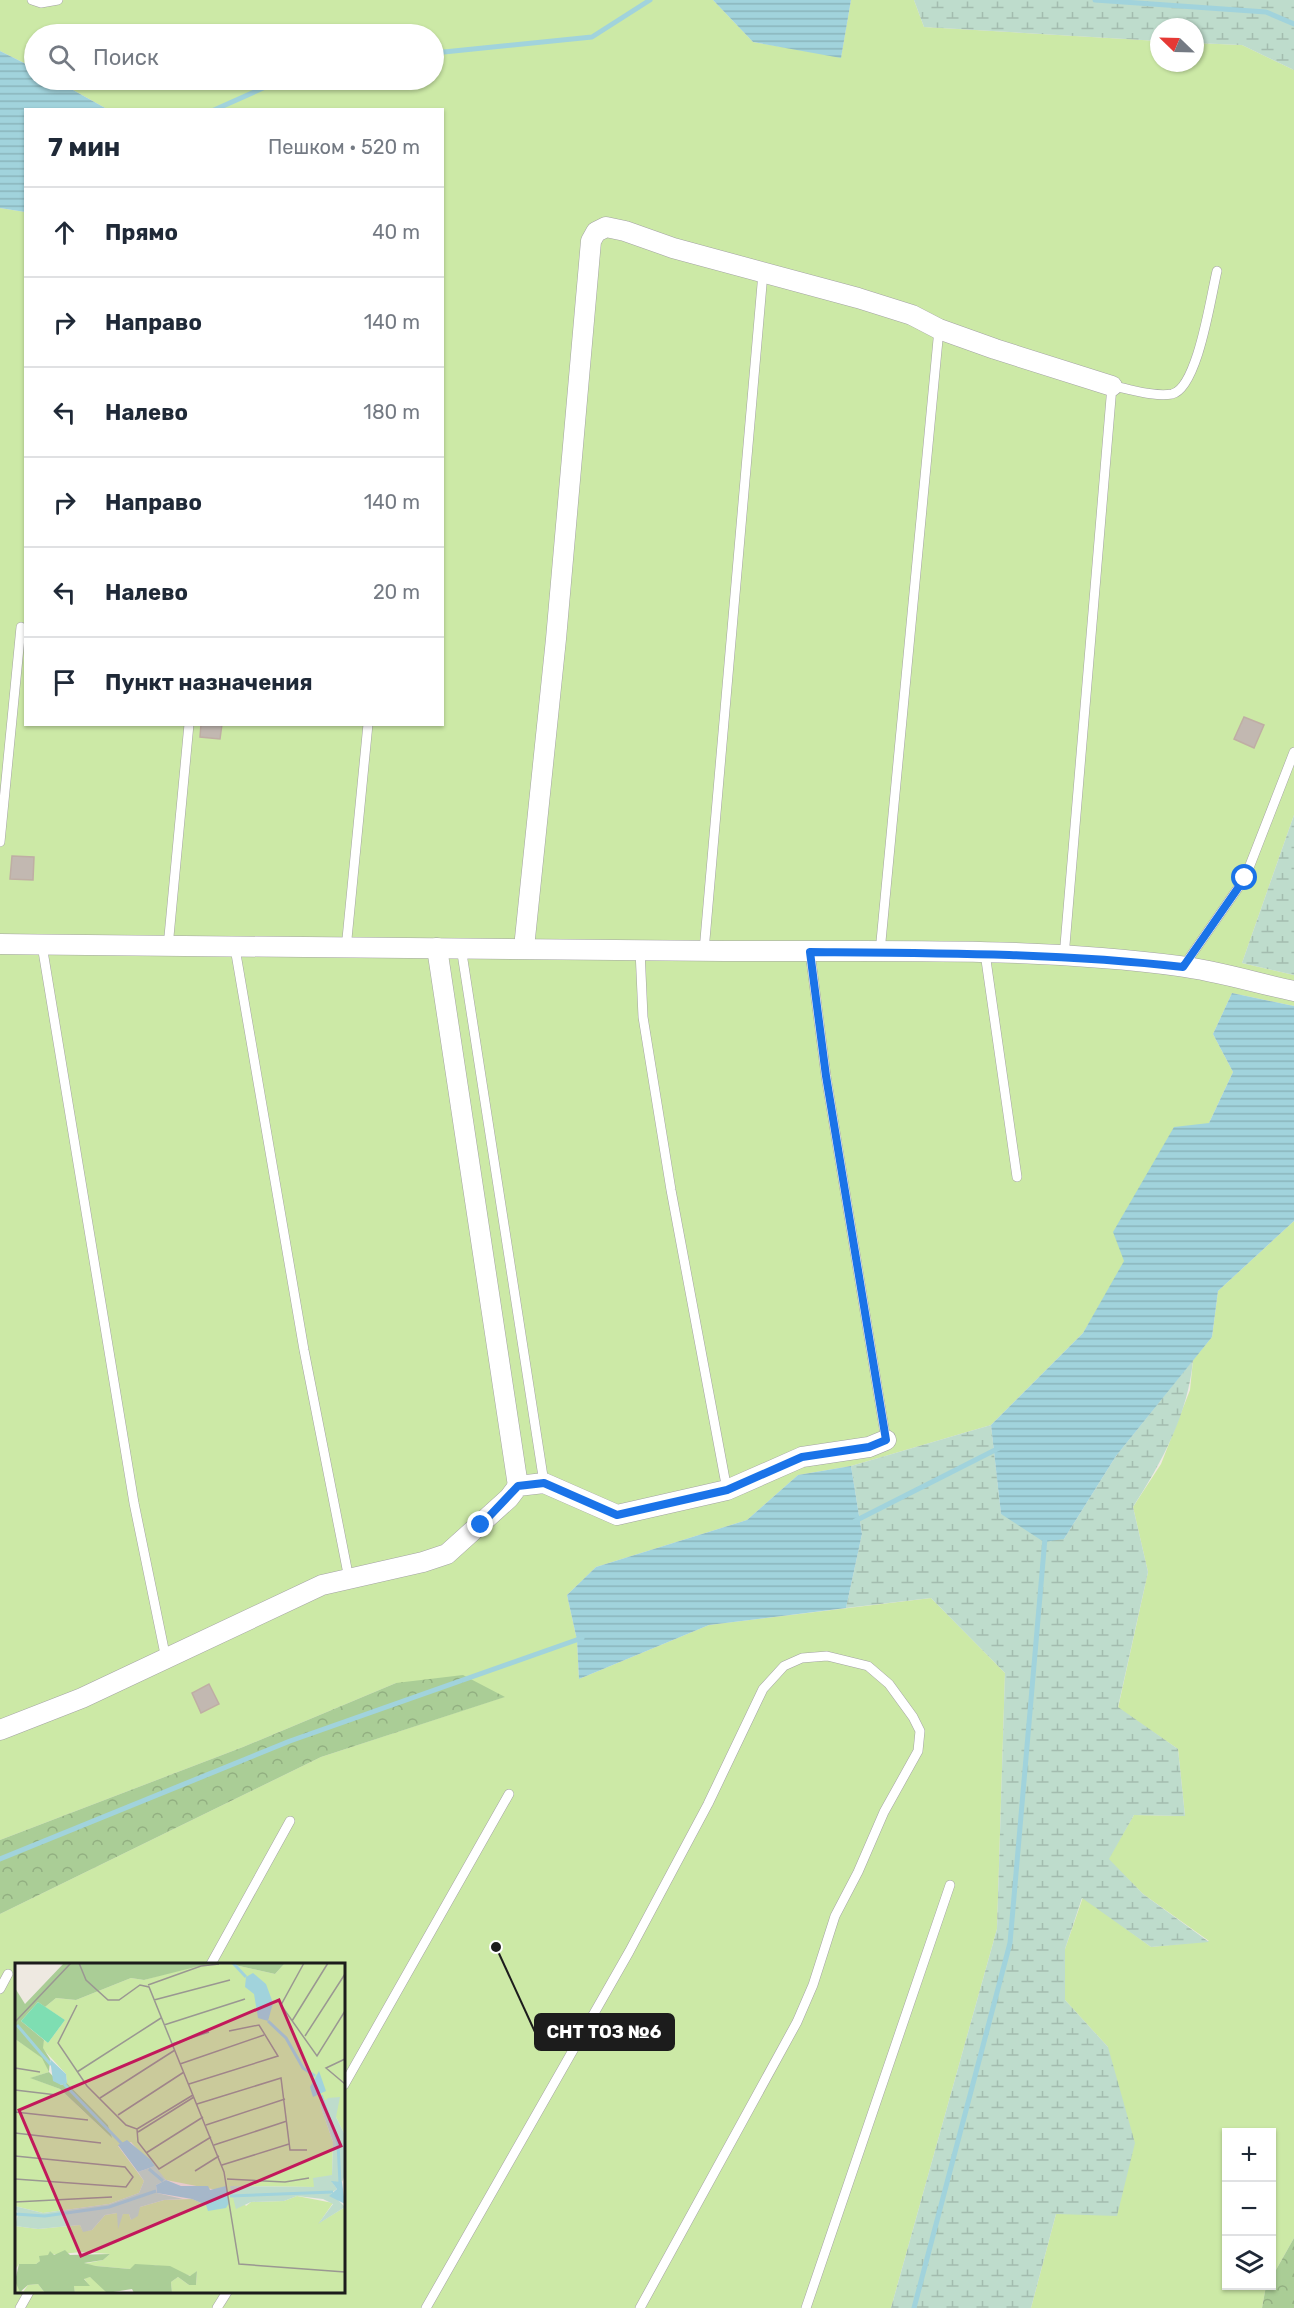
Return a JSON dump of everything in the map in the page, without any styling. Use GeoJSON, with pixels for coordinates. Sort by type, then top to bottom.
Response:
{"type":"FeatureCollection","features":[{"type":"Feature","properties":{"kind":"street"},"geometry":{"type":"LineString","coordinates":[[524,948],[556,639],[591,241],[596,232],[606,227],[858,298],[912,315],[995,349],[1112,386]]}},
{"type":"Feature","properties":{"kind":"street"},"geometry":{"type":"LineString","coordinates":[[0,944],[236,948],[461,947],[985,953],[1183,967],[1294,991]]}},
{"type":"Feature","properties":{"kind":"street"},"geometry":{"type":"LineString","coordinates":[[437,948],[518,1486]]}},
{"type":"Feature","properties":{"kind":"street"},"geometry":{"type":"LineString","coordinates":[[0,1730],[36,1718],[322,1585],[423,1562],[447,1554],[495,1512],[518,1486],[544,1483],[617,1515],[727,1490],[802,1457],[869,1447],[886,1440]]}},
{"type":"Feature","properties":{"kind":"lane"},"geometry":{"type":"LineString","coordinates":[[32,0],[41,3],[58,0]]}},
{"type":"Feature","properties":{"kind":"lane"},"geometry":{"type":"LineString","coordinates":[[1064,957],[1112,386],[1162,394],[1174,393],[1183,388],[1196,359],[1217,271]]}},
{"type":"Feature","properties":{"kind":"lane"},"geometry":{"type":"LineString","coordinates":[[705,951],[763,273]]}},
{"type":"Feature","properties":{"kind":"lane"},"geometry":{"type":"LineString","coordinates":[[880,952],[939,328]]}},
{"type":"Feature","properties":{"kind":"lane"},"geometry":{"type":"LineString","coordinates":[[0,842],[21,627]]}},
{"type":"Feature","properties":{"kind":"lane"},"geometry":{"type":"LineString","coordinates":[[168,947],[189,726]]}},
{"type":"Feature","properties":{"kind":"lane"},"geometry":{"type":"LineString","coordinates":[[346,949],[368,726]]}},
{"type":"Feature","properties":{"kind":"lane"},"geometry":{"type":"LineString","coordinates":[[1183,967],[1245,878],[1294,752]]}},
{"type":"Feature","properties":{"kind":"lane"},"geometry":{"type":"LineString","coordinates":[[42,945],[134,1503],[166,1659]]}},
{"type":"Feature","properties":{"kind":"lane"},"geometry":{"type":"LineString","coordinates":[[461,947],[544,1483]]}},
{"type":"Feature","properties":{"kind":"lane"},"geometry":{"type":"LineString","coordinates":[[236,948],[304,1350],[349,1579]]}},
{"type":"Feature","properties":{"kind":"lane"},"geometry":{"type":"LineString","coordinates":[[640,950],[643,1017],[667,1167],[727,1490]]}},
{"type":"Feature","properties":{"kind":"lane"},"geometry":{"type":"LineString","coordinates":[[810,952],[826,1076],[886,1440]]}},
{"type":"Feature","properties":{"kind":"lane"},"geometry":{"type":"LineString","coordinates":[[985,953],[1017,1177]]}},
{"type":"Feature","properties":{"kind":"lane"},"geometry":{"type":"LineString","coordinates":[[426,2308],[629,1952],[708,1804],[763,1689],[784,1666],[802,1658],[827,1656],[868,1666],[889,1684],[913,1717],[920,1731],[918,1751],[884,1812],[858,1872],[835,1916],[813,1985],[797,2022],[639,2308]]}},
{"type":"Feature","properties":{"kind":"lane"},"geometry":{"type":"LineString","coordinates":[[345,2083],[508,1794]]}},
{"type":"Feature","properties":{"kind":"lane"},"geometry":{"type":"LineString","coordinates":[[212,1963],[290,1821]]}},
{"type":"Feature","properties":{"kind":"lane"},"geometry":{"type":"LineString","coordinates":[[806,2308],[950,1886]]}},
{"type":"Feature","properties":{"kind":"lane"},"geometry":{"type":"LineString","coordinates":[[0,1989],[8,1974]]}},
{"type":"Feature","properties":{"kind":"lane"},"geometry":{"type":"LineString","coordinates":[[20,2308],[28,2293]]}},
{"type":"Feature","properties":{"kind":"lane"},"geometry":{"type":"LineString","coordinates":[[218,2308],[226,2293]]}},
{"type":"Feature","properties":{"kind":"green space"},"geometry":{"type":"Polygon","coordinates":[[[0,0],[713,0],[753,42],[841,57],[851,0],[914,0],[924,27],[1150,40],[1150,72],[1204,72],[1204,43],[1242,45],[1294,70],[1294,815],[1242,963],[1294,975],[1294,1006],[1232,993],[1213,1034],[1233,1072],[1209,1123],[1083,1333],[991,1425],[851,1466],[798,1475],[747,1520],[596,1567],[567,1595],[577,1640],[579,1679],[709,1625],[931,1598],[1005,1673],[997,1929],[891,2308],[0,2308],[0,1914],[321,1757],[504,1697],[396,1683],[243,1747],[0,1840],[0,208],[24,212],[24,726],[444,726],[444,108],[105,108],[73,90],[444,90],[444,24],[24,24],[24,63],[0,51],[0,0]]]}},
{"type":"Feature","properties":{"kind":"green space"},"geometry":{"type":"Polygon","coordinates":[[[914,0],[1294,0],[1294,70],[1242,45],[1204,43],[1204,18],[1150,18],[1150,40],[924,27],[914,0]]]}},
{"type":"Feature","properties":{"kind":"green space"},"geometry":{"type":"Polygon","coordinates":[[[1294,815],[1294,975],[1242,963],[1294,815]]]}},
{"type":"Feature","properties":{"kind":"green space"},"geometry":{"type":"Polygon","coordinates":[[[1294,1221],[1294,2238],[1276,2270],[1276,2128],[1222,2128],[1222,2290],[1265,2290],[1262,2308],[1031,2308],[1056,2214],[1108,2047],[1065,2000],[1065,1949],[1083,1897],[1151,1947],[1209,1941],[1143,1894],[1108,1859],[1134,1815],[1185,1816],[1178,1749],[1118,1708],[1148,1572],[1133,1507],[1161,1464],[1190,1390],[1193,1360],[1212,1337],[1218,1291],[1294,1221]]]}},
{"type":"Feature","properties":{"kind":"green space"},"geometry":{"type":"Polygon","coordinates":[[[1193,1360],[1186,1399],[1172,1437],[1133,1507],[1148,1572],[1118,1707],[1178,1749],[1185,1816],[1134,1815],[1109,1859],[1143,1894],[1209,1942],[1151,1947],[1082,1898],[1065,1949],[1065,2000],[1108,2047],[1135,2143],[1117,2216],[1056,2214],[1031,2308],[891,2308],[997,1929],[1005,1673],[931,1598],[846,1608],[862,1534],[851,1466],[991,1425],[1001,1514],[1064,1539],[1116,1456],[1193,1360]]]}},
{"type":"Feature","properties":{"kind":"green space"},"geometry":{"type":"Polygon","coordinates":[[[463,1675],[505,1697],[321,1757],[0,1914],[0,1840],[243,1747],[396,1683],[463,1675]]]}},
{"type":"Feature","properties":{"kind":"green space"},"geometry":{"type":"Polygon","coordinates":[[[1294,2238],[1294,2308],[1262,2308],[1265,2290],[1276,2290],[1276,2270],[1294,2238]]]}},
{"type":"Feature","properties":{"kind":"water"},"geometry":{"type":"Polygon","coordinates":[[[713,0],[851,0],[841,58],[753,42],[713,0]]]}},
{"type":"Feature","properties":{"kind":"water"},"geometry":{"type":"Polygon","coordinates":[[[0,51],[24,63],[24,90],[73,90],[105,108],[24,108],[24,212],[0,208],[0,51]]]}},
{"type":"Feature","properties":{"kind":"water"},"geometry":{"type":"Polygon","coordinates":[[[1232,993],[1294,1006],[1294,1221],[1218,1291],[1212,1337],[1116,1456],[1064,1539],[1044,1542],[1001,1514],[991,1425],[1083,1333],[1124,1261],[1113,1232],[1174,1127],[1209,1123],[1233,1072],[1213,1034],[1232,993]]]}},
{"type":"Feature","properties":{"kind":"water"},"geometry":{"type":"Polygon","coordinates":[[[851,1466],[862,1534],[846,1608],[709,1625],[579,1679],[577,1640],[567,1595],[596,1567],[747,1520],[798,1475],[851,1466]]]}},
{"type":"Feature","properties":{"kind":"building"},"geometry":{"type":"Polygon","coordinates":[[[1244,717],[1264,725],[1254,748],[1234,739],[1244,717]]]}},
{"type":"Feature","properties":{"kind":"building"},"geometry":{"type":"Polygon","coordinates":[[[201,726],[222,726],[220,739],[200,737],[201,726]]]}},
{"type":"Feature","properties":{"kind":"building"},"geometry":{"type":"Polygon","coordinates":[[[12,856],[34,857],[33,880],[10,879],[12,856]]]}},
{"type":"Feature","properties":{"kind":"building"},"geometry":{"type":"Polygon","coordinates":[[[209,1684],[219,1704],[201,1713],[192,1693],[209,1684]]]}},
{"type":"Feature","properties":{"kind":"waterway"},"geometry":{"type":"LineString","coordinates":[[444,52],[592,37],[650,0]]}},
{"type":"Feature","properties":{"kind":"waterway"},"geometry":{"type":"LineString","coordinates":[[1095,0],[1266,12],[1294,24]]}},
{"type":"Feature","properties":{"kind":"waterway"},"geometry":{"type":"LineString","coordinates":[[218,108],[259,90]]}},
{"type":"Feature","properties":{"kind":"waterway"},"geometry":{"type":"LineString","coordinates":[[855,1521],[999,1448]]}},
{"type":"Feature","properties":{"kind":"waterway"},"geometry":{"type":"LineString","coordinates":[[914,2308],[1010,1943],[1045,1538]]}},
{"type":"Feature","properties":{"kind":"waterway"},"geometry":{"type":"LineString","coordinates":[[0,1859],[290,1741],[582,1638]]}},
{"type":"Feature","properties":{"kind":"place","name":"СНТ ТОЗ №6"},"geometry":{"type":"Point","coordinates":[496,1947]}},
{"type":"Feature","properties":{"kind":"route"},"geometry":{"type":"LineString","coordinates":[[481,1525],[518,1486],[544,1483],[617,1515],[727,1490],[758,1474],[802,1457],[869,1447],[886,1440],[826,1076],[810,952],[1010,954],[1117,959],[1183,967],[1245,878]]}}]}
